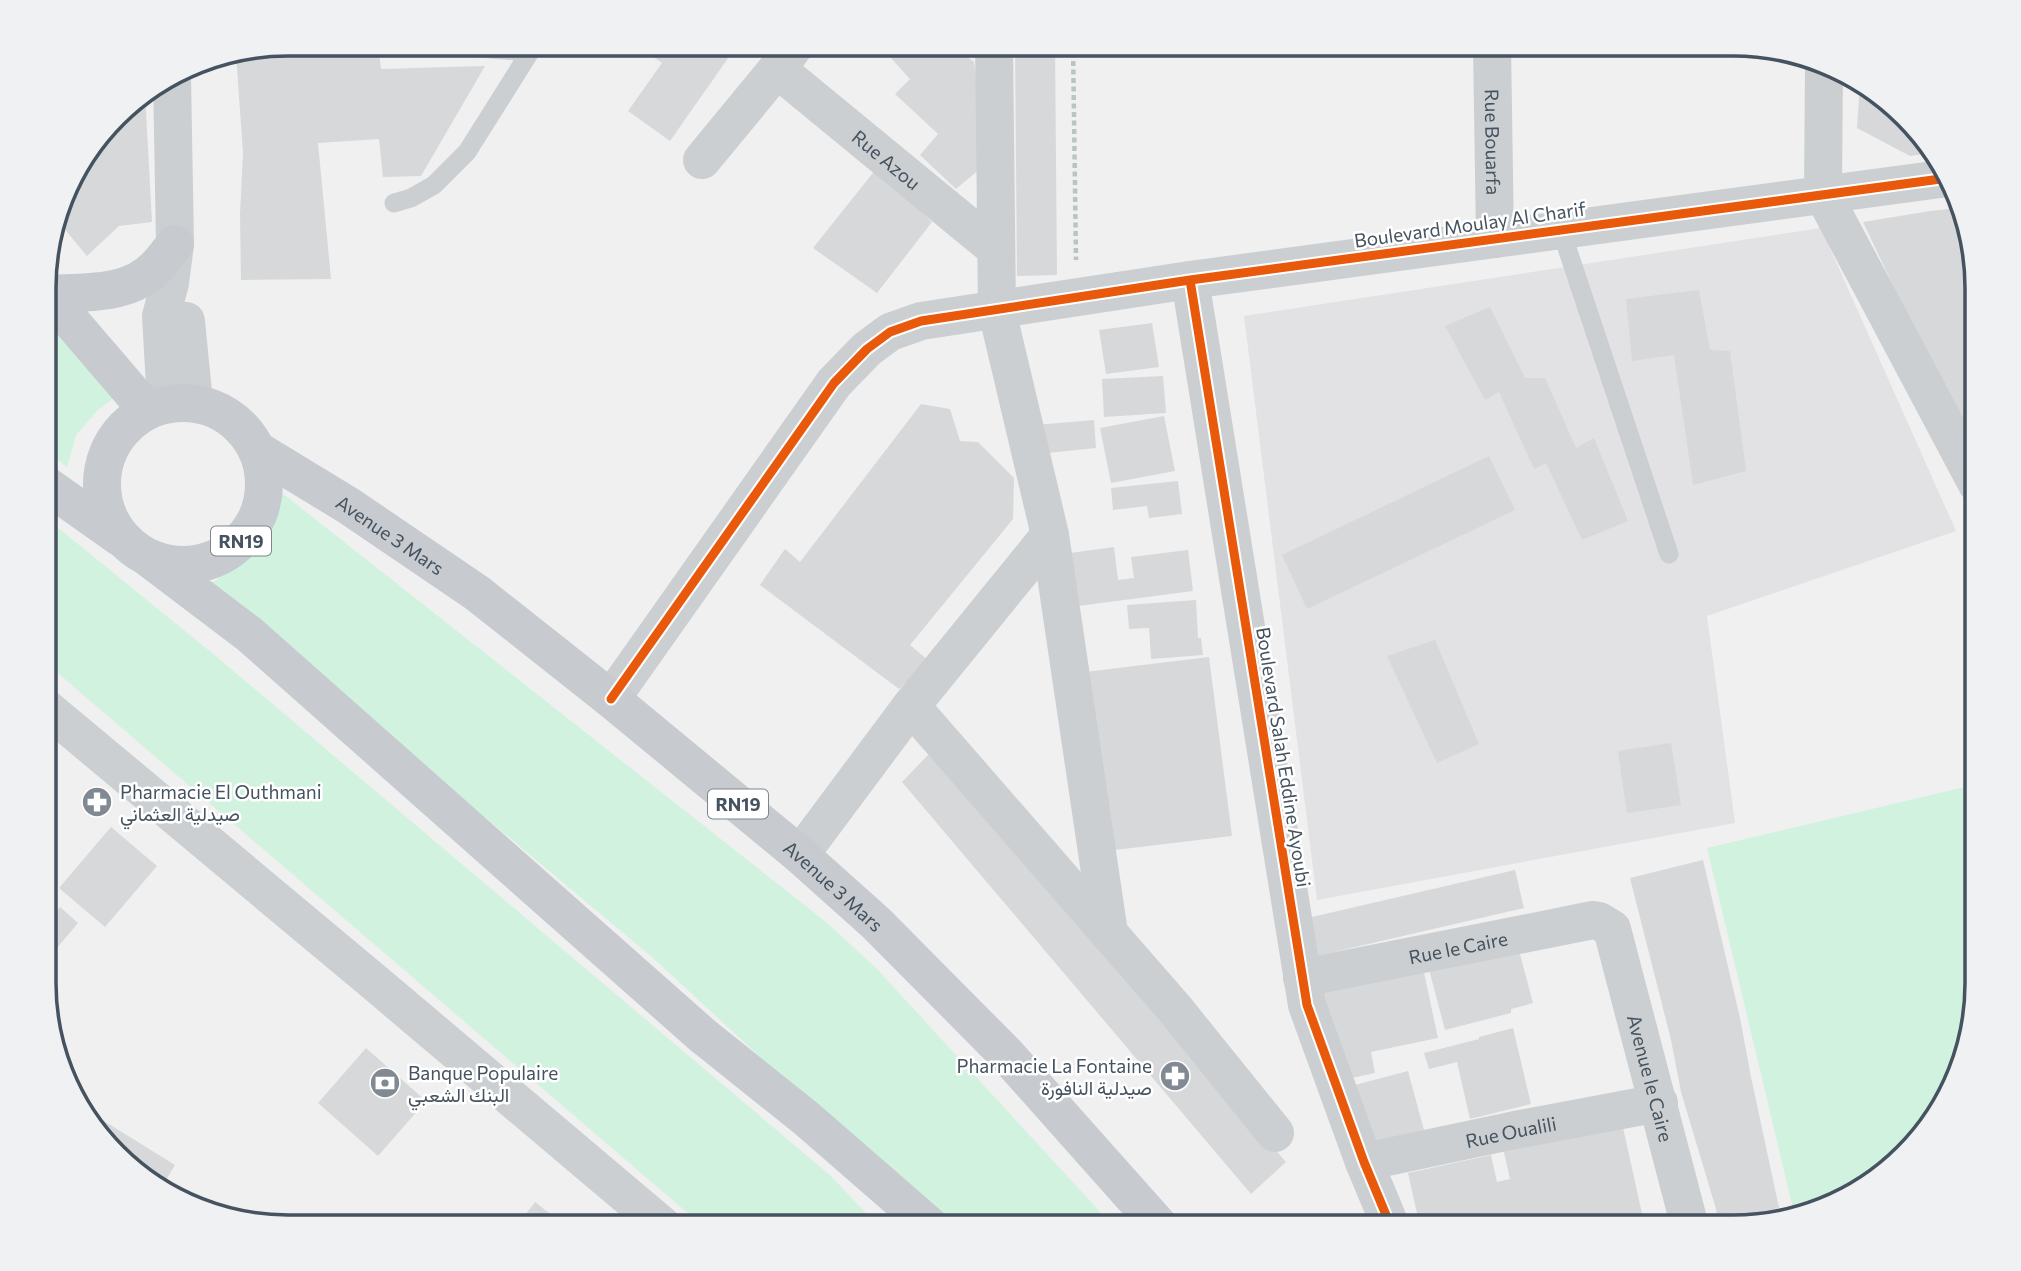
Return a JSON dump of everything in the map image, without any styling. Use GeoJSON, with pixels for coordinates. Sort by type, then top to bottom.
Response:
{"type":"FeatureCollection","features":[{"type":"Feature","properties":{"kind":"main road"},"geometry":{"type":"LineString","coordinates":[[56,293],[104,291],[123,287],[156,268],[175,244]]}},
{"type":"Feature","properties":{"kind":"main road","name":"RN19"},"geometry":{"type":"LineString","coordinates":[[56,302],[169,406]]}},
{"type":"Feature","properties":{"kind":"main road","name":"RN19"},"geometry":{"type":"LineString","coordinates":[[169,406],[225,414],[238,424],[257,450],[263,474],[262,498],[255,522],[240,541],[221,556],[198,564],[173,565],[138,551],[109,517],[102,487],[107,456],[122,429],[169,406]]}},
{"type":"Feature","properties":{"kind":"main road","name":"Avenue 3 Mars"},"geometry":{"type":"LineString","coordinates":[[257,450],[349,506],[477,593],[800,855],[876,923],[1006,1054],[1149,1215]]}},
{"type":"Feature","properties":{"kind":"main road","name":"RN19"},"geometry":{"type":"LineString","coordinates":[[56,492],[249,634],[702,1035],[807,1119],[913,1215]]}},
{"type":"Feature","properties":{"kind":"street"},"geometry":{"type":"LineString","coordinates":[[990,56],[997,311],[1050,535],[1109,933]]}},
{"type":"Feature","properties":{"kind":"street","name":"Rue Bouarfa"},"geometry":{"type":"LineString","coordinates":[[1492,56],[1496,239]]}},
{"type":"Feature","properties":{"kind":"street"},"geometry":{"type":"LineString","coordinates":[[702,160],[787,57]]}},
{"type":"Feature","properties":{"kind":"street","name":"Rue Azou"},"geometry":{"type":"LineString","coordinates":[[787,57],[996,249]]}},
{"type":"Feature","properties":{"kind":"street"},"geometry":{"type":"LineString","coordinates":[[1824,75],[1823,194],[1965,461]]}},
{"type":"Feature","properties":{"kind":"street"},"geometry":{"type":"LineString","coordinates":[[169,406],[185,313],[170,284],[175,244],[172,87]]}},
{"type":"Feature","properties":{"kind":"street","name":"Boulevard Moulay Al Charif"},"geometry":{"type":"LineString","coordinates":[[611,699],[834,383],[867,349],[890,332],[920,321],[1190,280],[1938,179]]}},
{"type":"Feature","properties":{"kind":"street","name":"Boulevard Salah Eddine Ayoubi"},"geometry":{"type":"LineString","coordinates":[[1190,280],[1307,1005],[1386,1215]]}},
{"type":"Feature","properties":{"kind":"street"},"geometry":{"type":"LineString","coordinates":[[800,855],[911,706],[1050,535]]}},
{"type":"Feature","properties":{"kind":"street"},"geometry":{"type":"LineString","coordinates":[[911,706],[1175,1009],[1275,1133]]}},
{"type":"Feature","properties":{"kind":"street"},"geometry":{"type":"LineString","coordinates":[[56,716],[650,1215]]}},
{"type":"Feature","properties":{"kind":"street","name":"Rue le Caire"},"geometry":{"type":"LineString","coordinates":[[1302,978],[1593,920],[1612,929]]}},
{"type":"Feature","properties":{"kind":"street","name":"Avenue le Caire"},"geometry":{"type":"LineString","coordinates":[[1612,929],[1687,1215]]}},
{"type":"Feature","properties":{"kind":"street","name":"Rue Oualili"},"geometry":{"type":"LineString","coordinates":[[1364,1162],[1659,1103]]}},
{"type":"Feature","properties":{"kind":"lane"},"geometry":{"type":"LineString","coordinates":[[394,203],[411,198],[434,185],[467,152],[527,56]]}},
{"type":"Feature","properties":{"kind":"lane"},"geometry":{"type":"LineString","coordinates":[[1561,230],[1669,554]]}},
{"type":"Feature","properties":{"kind":"path"},"geometry":{"type":"LineString","coordinates":[[1073,56],[1077,298]]}},
{"type":"Feature","properties":{"kind":"shaded area"},"geometry":{"type":"Polygon","coordinates":[[[1821,228],[1956,531],[1707,616],[1735,823],[1317,900],[1244,316],[1821,228]]]}},
{"type":"Feature","properties":{"kind":"green space"},"geometry":{"type":"Polygon","coordinates":[[[56,331],[119,394],[98,410],[76,435],[67,467],[56,459],[56,331]]]}},
{"type":"Feature","properties":{"kind":"green space"},"geometry":{"type":"Polygon","coordinates":[[[282,493],[826,922],[877,969],[1103,1215],[922,1215],[850,1140],[653,958],[208,585],[245,557],[269,523],[282,493]]]}},
{"type":"Feature","properties":{"kind":"green space"},"geometry":{"type":"Polygon","coordinates":[[[56,526],[217,657],[831,1176],[868,1215],[690,1215],[56,672],[56,526]]]}},
{"type":"Feature","properties":{"kind":"green space"},"geometry":{"type":"Polygon","coordinates":[[[1965,787],[1965,998],[1953,1058],[1926,1112],[1886,1157],[1849,1184],[1793,1207],[1793,1207],[1707,848],[1965,787]]]}},
{"type":"Feature","properties":{"kind":"building"},"geometry":{"type":"Polygon","coordinates":[[[273,56],[379,56],[381,69],[485,66],[421,176],[383,177],[379,139],[318,143],[331,279],[241,280],[243,153],[237,62],[273,56]]]}},
{"type":"Feature","properties":{"kind":"building"},"geometry":{"type":"Polygon","coordinates":[[[652,56],[730,56],[670,141],[628,111],[662,63],[652,56]]]}},
{"type":"Feature","properties":{"kind":"building"},"geometry":{"type":"Polygon","coordinates":[[[889,56],[966,56],[974,62],[985,138],[981,168],[956,189],[920,155],[938,134],[895,94],[910,79],[889,56]]]}},
{"type":"Feature","properties":{"kind":"building"},"geometry":{"type":"Polygon","coordinates":[[[1015,56],[1055,56],[1057,275],[1017,276],[1015,56]]]}},
{"type":"Feature","properties":{"kind":"building"},"geometry":{"type":"Polygon","coordinates":[[[1859,93],[1886,114],[1922,154],[1910,156],[1857,128],[1859,93]]]}},
{"type":"Feature","properties":{"kind":"building"},"geometry":{"type":"Polygon","coordinates":[[[146,105],[152,222],[119,226],[87,256],[64,228],[68,213],[95,159],[114,135],[146,105]]]}},
{"type":"Feature","properties":{"kind":"building"},"geometry":{"type":"Polygon","coordinates":[[[876,169],[932,222],[877,293],[813,248],[876,169]]]}},
{"type":"Feature","properties":{"kind":"building"},"geometry":{"type":"Polygon","coordinates":[[[1951,209],[1961,243],[1965,273],[1965,421],[1904,309],[1863,222],[1951,209]]]}},
{"type":"Feature","properties":{"kind":"building"},"geometry":{"type":"Polygon","coordinates":[[[1699,290],[1710,350],[1730,351],[1746,471],[1693,485],[1674,355],[1632,361],[1626,299],[1699,290]]]}},
{"type":"Feature","properties":{"kind":"building"},"geometry":{"type":"Polygon","coordinates":[[[1490,307],[1525,378],[1545,378],[1576,448],[1594,438],[1628,521],[1582,540],[1546,463],[1534,469],[1499,392],[1485,400],[1445,326],[1490,307]]]}},
{"type":"Feature","properties":{"kind":"building"},"geometry":{"type":"Polygon","coordinates":[[[1152,323],[1159,367],[1106,374],[1099,330],[1152,323]]]}},
{"type":"Feature","properties":{"kind":"building"},"geometry":{"type":"Polygon","coordinates":[[[1163,376],[1166,413],[1104,417],[1102,379],[1163,376]]]}},
{"type":"Feature","properties":{"kind":"building"},"geometry":{"type":"Polygon","coordinates":[[[921,404],[950,409],[960,441],[978,442],[1014,478],[1013,519],[910,645],[929,661],[899,689],[760,585],[785,549],[800,562],[921,404]]]}},
{"type":"Feature","properties":{"kind":"building"},"geometry":{"type":"Polygon","coordinates":[[[1164,416],[1175,471],[1111,483],[1100,428],[1164,416]]]}},
{"type":"Feature","properties":{"kind":"building"},"geometry":{"type":"Polygon","coordinates":[[[1094,420],[1096,448],[1038,454],[1035,425],[1094,420]]]}},
{"type":"Feature","properties":{"kind":"building"},"geometry":{"type":"Polygon","coordinates":[[[1489,456],[1515,510],[1307,609],[1282,555],[1489,456]]]}},
{"type":"Feature","properties":{"kind":"building"},"geometry":{"type":"Polygon","coordinates":[[[1178,481],[1182,514],[1149,518],[1147,506],[1113,510],[1111,488],[1178,481]]]}},
{"type":"Feature","properties":{"kind":"building"},"geometry":{"type":"Polygon","coordinates":[[[1114,547],[1118,580],[1134,578],[1131,557],[1188,550],[1193,591],[1063,608],[1056,555],[1114,547]]]}},
{"type":"Feature","properties":{"kind":"building"},"geometry":{"type":"Polygon","coordinates":[[[1196,600],[1198,638],[1201,638],[1203,655],[1151,659],[1149,628],[1129,629],[1127,605],[1196,600]]]}},
{"type":"Feature","properties":{"kind":"building"},"geometry":{"type":"Polygon","coordinates":[[[1435,640],[1479,744],[1437,763],[1387,656],[1435,640]]]}},
{"type":"Feature","properties":{"kind":"building"},"geometry":{"type":"Polygon","coordinates":[[[1209,657],[1232,836],[1098,852],[1077,673],[1209,657]]]}},
{"type":"Feature","properties":{"kind":"building"},"geometry":{"type":"Polygon","coordinates":[[[1671,743],[1681,805],[1627,813],[1618,751],[1671,743]]]}},
{"type":"Feature","properties":{"kind":"building"},"geometry":{"type":"Polygon","coordinates":[[[929,754],[1286,1162],[1251,1194],[902,782],[929,754]]]}},
{"type":"Feature","properties":{"kind":"building"},"geometry":{"type":"Polygon","coordinates":[[[111,827],[157,866],[105,927],[59,888],[111,827]]]}},
{"type":"Feature","properties":{"kind":"building"},"geometry":{"type":"Polygon","coordinates":[[[1703,860],[1740,1018],[1779,1210],[1748,1215],[1717,1215],[1681,1092],[1671,1040],[1630,878],[1703,860]]]}},
{"type":"Feature","properties":{"kind":"building"},"geometry":{"type":"Polygon","coordinates":[[[1515,870],[1524,908],[1308,958],[1299,920],[1515,870]]]}},
{"type":"Feature","properties":{"kind":"building"},"geometry":{"type":"Polygon","coordinates":[[[60,907],[78,923],[56,949],[56,912],[60,907]]]}},
{"type":"Feature","properties":{"kind":"building"},"geometry":{"type":"Polygon","coordinates":[[[1516,939],[1533,1003],[1511,1009],[1511,1013],[1445,1030],[1427,962],[1516,939]]]}},
{"type":"Feature","properties":{"kind":"building"},"geometry":{"type":"Polygon","coordinates":[[[1422,963],[1438,1038],[1371,1052],[1375,1073],[1338,1081],[1318,985],[1422,963]]]}},
{"type":"Feature","properties":{"kind":"building"},"geometry":{"type":"Polygon","coordinates":[[[1513,1028],[1531,1104],[1470,1119],[1457,1062],[1429,1069],[1424,1053],[1513,1028]]]}},
{"type":"Feature","properties":{"kind":"building"},"geometry":{"type":"Polygon","coordinates":[[[366,1048],[426,1101],[378,1156],[318,1103],[366,1048]]]}},
{"type":"Feature","properties":{"kind":"building"},"geometry":{"type":"Polygon","coordinates":[[[1408,1071],[1424,1130],[1369,1144],[1355,1085],[1408,1071]]]}},
{"type":"Feature","properties":{"kind":"building"},"geometry":{"type":"Polygon","coordinates":[[[100,1118],[175,1165],[166,1180],[159,1176],[124,1147],[100,1118]]]}},
{"type":"Feature","properties":{"kind":"building"},"geometry":{"type":"Polygon","coordinates":[[[1622,1123],[1642,1215],[1417,1215],[1408,1173],[1491,1155],[1497,1182],[1510,1179],[1503,1148],[1622,1123]]]}},
{"type":"Feature","properties":{"kind":"building"},"geometry":{"type":"Polygon","coordinates":[[[535,1202],[552,1215],[525,1215],[535,1202]]]}},
{"type":"Feature","properties":{"kind":"cycle path"},"geometry":{"type":"LineString","coordinates":[[611,699],[834,383],[867,349],[890,332],[921,321],[1190,280],[1938,179]]}},
{"type":"Feature","properties":{"kind":"cycle path"},"geometry":{"type":"LineString","coordinates":[[1190,280],[1307,1005],[1386,1215]]}},
{"type":"Feature","properties":{"kind":"place","name":"Pharmacie El Outhmani صيدلية العثماني"},"geometry":{"type":"Point","coordinates":[97,802]}},
{"type":"Feature","properties":{"kind":"place","name":"Pharmacie La Fontaine صيدلية النافورة"},"geometry":{"type":"Point","coordinates":[1175,1076]}},
{"type":"Feature","properties":{"kind":"place","name":"Banque Populaire البنك الشعبي"},"geometry":{"type":"Point","coordinates":[385,1083]}}]}
